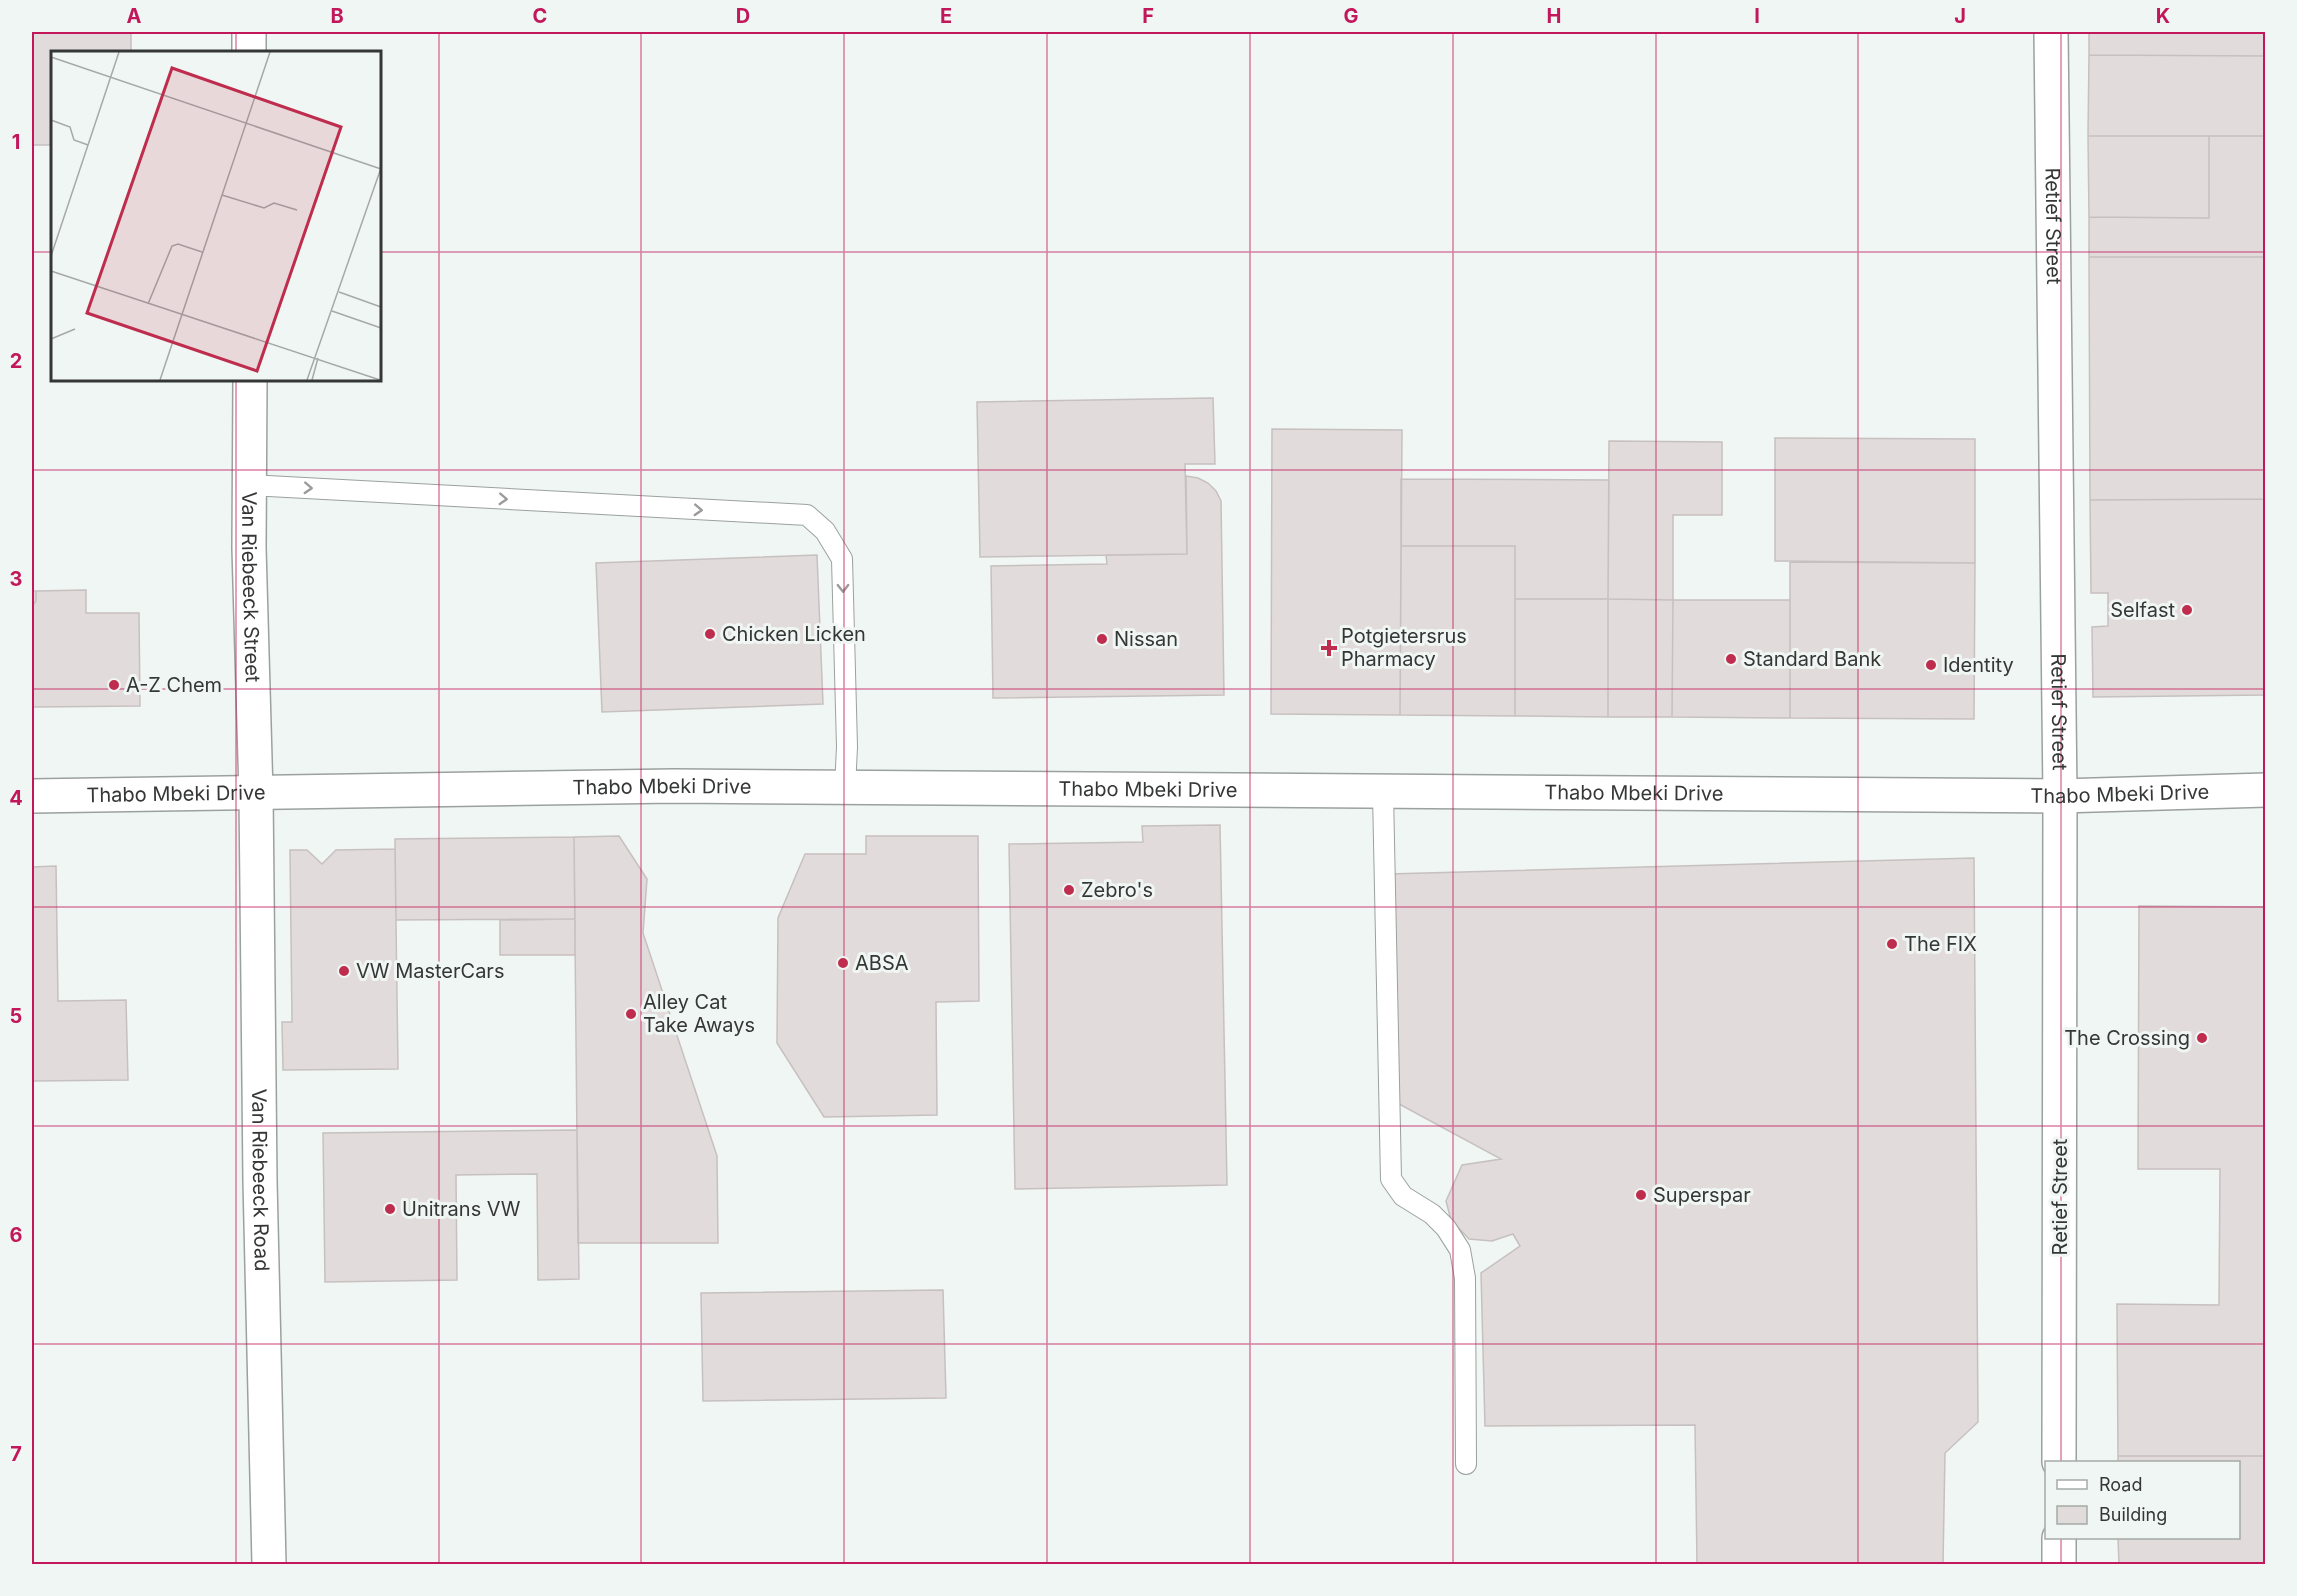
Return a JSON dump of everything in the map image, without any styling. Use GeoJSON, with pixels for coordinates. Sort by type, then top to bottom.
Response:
{"type":"FeatureCollection","features":[{"type":"Feature","properties":{"kind":"main road"},"geometry":{"type":"LineString","coordinates":[[249,32],[249,51]]}},
{"type":"Feature","properties":{"kind":"main road","name":"Retief Street"},"geometry":{"type":"LineString","coordinates":[[2051,32],[2061,796],[2059,1461]]}},
{"type":"Feature","properties":{"kind":"main road","name":"Van Riebeeck Street"},"geometry":{"type":"LineString","coordinates":[[250,381],[249,548],[256,794]]}},
{"type":"Feature","properties":{"kind":"main road","name":"Thabo Mbeki Drive"},"geometry":{"type":"LineString","coordinates":[[32,796],[674,786],[1383,793],[2061,796],[2265,790]]}},
{"type":"Feature","properties":{"kind":"main road","name":"Van Riebeeck Road"},"geometry":{"type":"LineString","coordinates":[[256,794],[260,1181],[268,1564]]}},
{"type":"Feature","properties":{"kind":"main road"},"geometry":{"type":"LineString","coordinates":[[2059,1539],[2059,1564]]}},
{"type":"Feature","properties":{"kind":"lane"},"geometry":{"type":"LineString","coordinates":[[250,486],[807,516],[825,531],[842,559],[847,747],[845,788]]}},
{"type":"Feature","properties":{"kind":"lane"},"geometry":{"type":"LineString","coordinates":[[1383,793],[1391,1179],[1403,1196],[1432,1214],[1446,1228],[1460,1250],[1464,1278],[1466,1464]]}},
{"type":"Feature","properties":{"kind":"building"},"geometry":{"type":"Polygon","coordinates":[[[32,32],[131,32],[131,51],[51,51],[51,145],[32,145],[32,32]]]}},
{"type":"Feature","properties":{"kind":"building"},"geometry":{"type":"Polygon","coordinates":[[[2089,32],[2266,32],[2266,56],[2089,55],[2089,32]]]}},
{"type":"Feature","properties":{"kind":"building"},"geometry":{"type":"Polygon","coordinates":[[[2089,55],[2266,56],[2266,136],[2088,136],[2089,55]]]}},
{"type":"Feature","properties":{"kind":"building"},"geometry":{"type":"Polygon","coordinates":[[[2088,136],[2209,136],[2209,218],[2089,217],[2088,136]]]}},
{"type":"Feature","properties":{"kind":"building"},"geometry":{"type":"Polygon","coordinates":[[[2209,136],[2266,136],[2266,257],[2089,257],[2089,217],[2209,218],[2209,136]]]}},
{"type":"Feature","properties":{"kind":"building"},"geometry":{"type":"Polygon","coordinates":[[[2089,257],[2266,257],[2266,499],[2090,500],[2089,257]]]}},
{"type":"Feature","properties":{"kind":"building"},"geometry":{"type":"Polygon","coordinates":[[[1213,398],[1215,464],[1185,464],[1187,554],[980,557],[977,402],[1213,398]]]}},
{"type":"Feature","properties":{"kind":"building"},"geometry":{"type":"Polygon","coordinates":[[[1272,429],[1402,430],[1400,715],[1271,714],[1272,429]]]}},
{"type":"Feature","properties":{"kind":"building"},"geometry":{"type":"Polygon","coordinates":[[[1775,438],[1975,439],[1975,563],[1775,561],[1775,438]]]}},
{"type":"Feature","properties":{"kind":"building"},"geometry":{"type":"Polygon","coordinates":[[[1609,441],[1722,442],[1722,515],[1673,515],[1673,600],[1608,599],[1609,441]]]}},
{"type":"Feature","properties":{"kind":"building"},"geometry":{"type":"Polygon","coordinates":[[[1186,476],[1208,483],[1216,491],[1221,501],[1224,695],[993,698],[991,566],[1107,564],[1106,555],[1187,554],[1186,476]]]}},
{"type":"Feature","properties":{"kind":"building"},"geometry":{"type":"Polygon","coordinates":[[[1401,479],[1609,480],[1608,599],[1515,599],[1515,546],[1401,546],[1401,479]]]}},
{"type":"Feature","properties":{"kind":"building","name":"Selfast"},"geometry":{"type":"Polygon","coordinates":[[[2266,499],[2266,695],[2093,697],[2092,627],[2108,626],[2108,593],[2091,593],[2090,500],[2266,499]]]}},
{"type":"Feature","properties":{"kind":"building"},"geometry":{"type":"Polygon","coordinates":[[[1401,546],[1515,546],[1515,716],[1400,715],[1401,546]]]}},
{"type":"Feature","properties":{"kind":"building","name":"Chicken Licken"},"geometry":{"type":"Polygon","coordinates":[[[817,555],[823,704],[602,712],[596,563],[817,555]]]}},
{"type":"Feature","properties":{"kind":"building"},"geometry":{"type":"Polygon","coordinates":[[[1790,562],[1975,563],[1974,719],[1790,718],[1790,562]]]}},
{"type":"Feature","properties":{"kind":"building"},"geometry":{"type":"Polygon","coordinates":[[[86,590],[86,613],[139,613],[140,706],[32,707],[32,606],[36,601],[36,591],[86,590]]]}},
{"type":"Feature","properties":{"kind":"building"},"geometry":{"type":"Polygon","coordinates":[[[32,591],[36,591],[36,601],[32,606],[32,591]]]}},
{"type":"Feature","properties":{"kind":"building"},"geometry":{"type":"Polygon","coordinates":[[[1515,599],[1608,599],[1608,717],[1515,716],[1515,599]]]}},
{"type":"Feature","properties":{"kind":"building"},"geometry":{"type":"Polygon","coordinates":[[[1608,599],[1673,600],[1672,717],[1608,717],[1608,599]]]}},
{"type":"Feature","properties":{"kind":"building","name":"Standard Bank"},"geometry":{"type":"Polygon","coordinates":[[[1673,600],[1790,600],[1790,718],[1672,717],[1673,600]]]}},
{"type":"Feature","properties":{"kind":"building"},"geometry":{"type":"Polygon","coordinates":[[[1220,825],[1227,1185],[1015,1189],[1009,844],[1143,842],[1142,826],[1220,825]]]}},
{"type":"Feature","properties":{"kind":"building"},"geometry":{"type":"Polygon","coordinates":[[[619,836],[647,879],[643,933],[717,1156],[718,1243],[578,1243],[574,837],[619,836]]]}},
{"type":"Feature","properties":{"kind":"building"},"geometry":{"type":"Polygon","coordinates":[[[866,836],[978,836],[979,1001],[936,1002],[937,1115],[824,1117],[777,1043],[778,918],[805,854],[866,854],[866,836]]]}},
{"type":"Feature","properties":{"kind":"building"},"geometry":{"type":"Polygon","coordinates":[[[574,837],[575,919],[396,920],[395,839],[574,837]]]}},
{"type":"Feature","properties":{"kind":"building","name":"VW MasterCars"},"geometry":{"type":"Polygon","coordinates":[[[395,849],[398,1069],[283,1070],[282,1022],[292,1022],[290,850],[307,850],[322,864],[336,850],[395,849]]]}},
{"type":"Feature","properties":{"kind":"building"},"geometry":{"type":"Polygon","coordinates":[[[1974,858],[1978,1422],[1945,1453],[1943,1564],[1697,1564],[1695,1425],[1485,1426],[1481,1273],[1520,1246],[1513,1234],[1492,1241],[1469,1239],[1451,1220],[1446,1201],[1462,1165],[1501,1159],[1399,1104],[1389,874],[1974,858]]]}},
{"type":"Feature","properties":{"kind":"building"},"geometry":{"type":"Polygon","coordinates":[[[56,866],[58,1001],[126,1000],[128,1080],[32,1081],[32,867],[56,866]]]}},
{"type":"Feature","properties":{"kind":"building","name":"The Crossing"},"geometry":{"type":"Polygon","coordinates":[[[2265,868],[2266,1456],[2118,1456],[2117,1304],[2219,1305],[2220,1169],[2138,1169],[2139,906],[2265,907],[2265,868]]]}},
{"type":"Feature","properties":{"kind":"building"},"geometry":{"type":"Polygon","coordinates":[[[575,919],[575,955],[500,955],[500,920],[575,919]]]}},
{"type":"Feature","properties":{"kind":"building","name":"Unitrans VW"},"geometry":{"type":"Polygon","coordinates":[[[577,1130],[579,1279],[538,1280],[537,1174],[456,1175],[457,1280],[325,1282],[323,1133],[577,1130]]]}},
{"type":"Feature","properties":{"kind":"building"},"geometry":{"type":"Polygon","coordinates":[[[943,1290],[946,1398],[703,1401],[701,1293],[943,1290]]]}},
{"type":"Feature","properties":{"kind":"building"},"geometry":{"type":"Polygon","coordinates":[[[2118,1456],[2266,1456],[2266,1564],[2119,1564],[2118,1539],[2240,1539],[2240,1461],[2118,1461],[2118,1456]]]}},
{"type":"Feature","properties":{"kind":"place","name":"Selfast"},"geometry":{"type":"Point","coordinates":[2187,610]}},
{"type":"Feature","properties":{"kind":"place","name":"Chicken Licken"},"geometry":{"type":"Point","coordinates":[710,634]}},
{"type":"Feature","properties":{"kind":"place","name":"Nissan"},"geometry":{"type":"Point","coordinates":[1102,639]}},
{"type":"Feature","properties":{"kind":"place","name":"Potgietersrus Pharmacy"},"geometry":{"type":"Point","coordinates":[1329,648]}},
{"type":"Feature","properties":{"kind":"place","name":"Standard Bank"},"geometry":{"type":"Point","coordinates":[1731,659]}},
{"type":"Feature","properties":{"kind":"place","name":"Identity"},"geometry":{"type":"Point","coordinates":[1931,665]}},
{"type":"Feature","properties":{"kind":"place","name":"A-Z Chem"},"geometry":{"type":"Point","coordinates":[114,685]}},
{"type":"Feature","properties":{"kind":"place","name":"Zebro's"},"geometry":{"type":"Point","coordinates":[1069,890]}},
{"type":"Feature","properties":{"kind":"place","name":"The FIX"},"geometry":{"type":"Point","coordinates":[1892,944]}},
{"type":"Feature","properties":{"kind":"place","name":"ABSA"},"geometry":{"type":"Point","coordinates":[843,963]}},
{"type":"Feature","properties":{"kind":"place","name":"VW MasterCars"},"geometry":{"type":"Point","coordinates":[344,971]}},
{"type":"Feature","properties":{"kind":"place","name":"Alley Cat Take Aways"},"geometry":{"type":"Point","coordinates":[631,1014]}},
{"type":"Feature","properties":{"kind":"place","name":"The Crossing"},"geometry":{"type":"Point","coordinates":[2202,1038]}},
{"type":"Feature","properties":{"kind":"place","name":"Superspar"},"geometry":{"type":"Point","coordinates":[1641,1195]}},
{"type":"Feature","properties":{"kind":"place","name":"Unitrans VW"},"geometry":{"type":"Point","coordinates":[390,1209]}}]}
